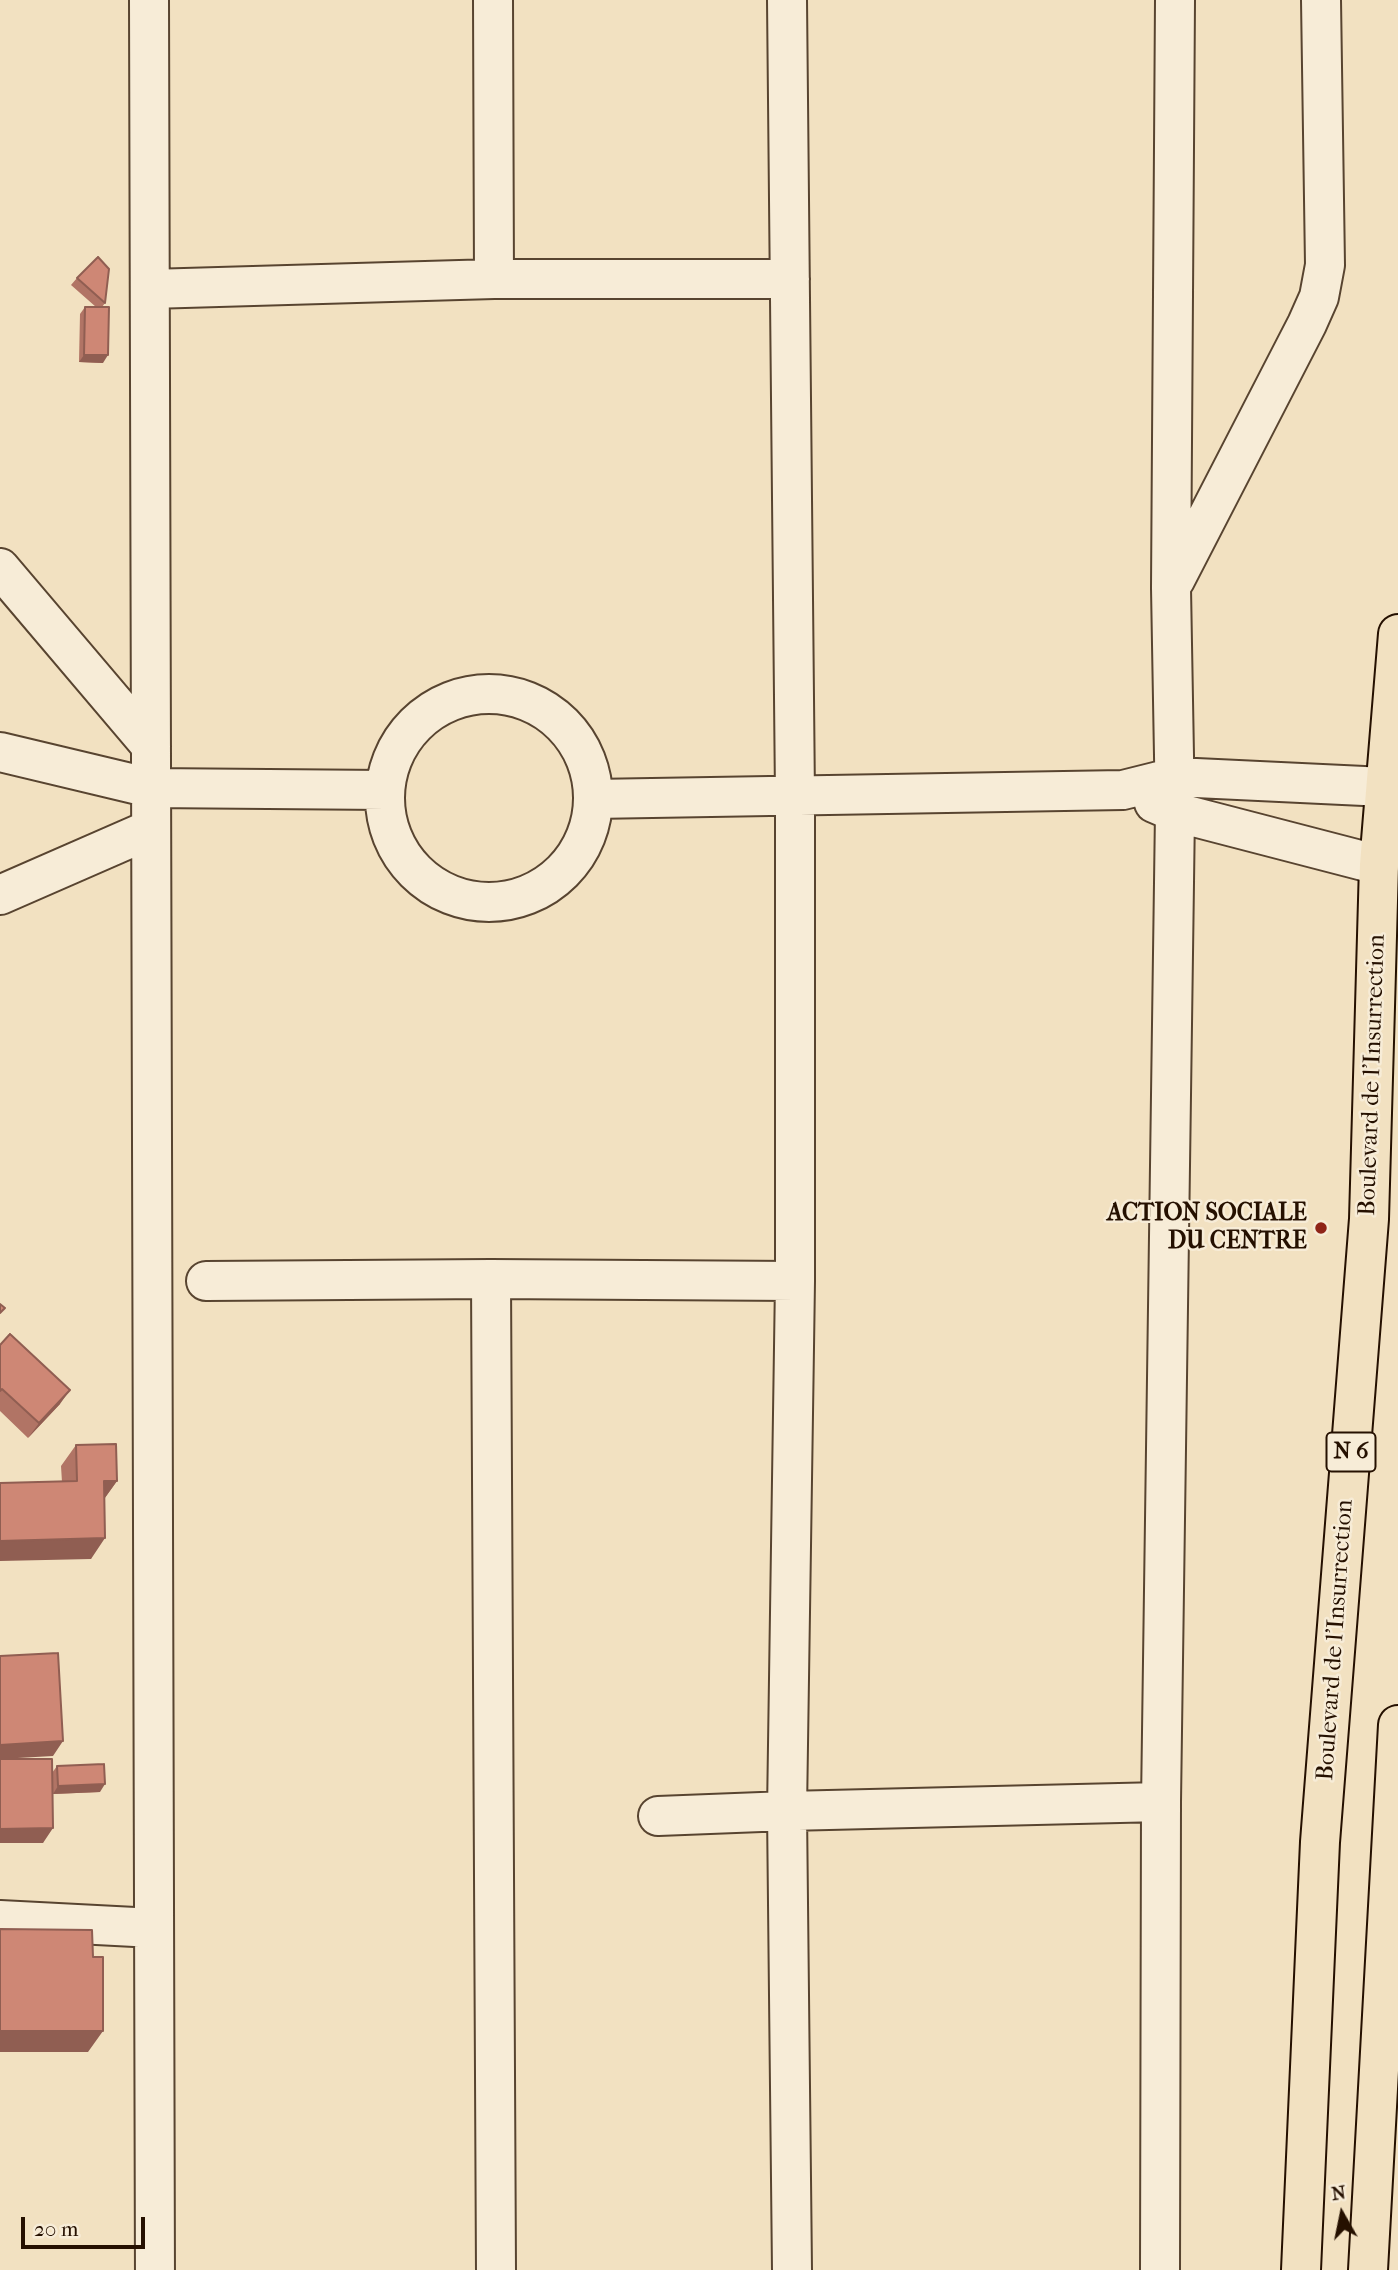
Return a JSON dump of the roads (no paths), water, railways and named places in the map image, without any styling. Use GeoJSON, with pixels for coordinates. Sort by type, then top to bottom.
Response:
{"type":"FeatureCollection","features":[{"type":"Feature","properties":{"kind":"main road","name":"Boulevard de l'Insurrection"},"geometry":{"type":"LineString","coordinates":[[1301,2270],[1320,1842],[1369,1219],[1379,865],[1398,634]]}},
{"type":"Feature","properties":{"kind":"main road"},"geometry":{"type":"LineString","coordinates":[[1367,2270],[1394,1865],[1398,1726]]}},
{"type":"Feature","properties":{"kind":"street"},"geometry":{"type":"LineString","coordinates":[[149,0],[155,2270]]}},
{"type":"Feature","properties":{"kind":"street"},"geometry":{"type":"LineString","coordinates":[[493,0],[494,279]]}},
{"type":"Feature","properties":{"kind":"street"},"geometry":{"type":"LineString","coordinates":[[787,0],[794,796],[795,1281],[787,1811],[792,2270]]}},
{"type":"Feature","properties":{"kind":"street"},"geometry":{"type":"LineString","coordinates":[[1160,2270],[1161,1802],[1175,795],[1171,588],[1175,0]]}},
{"type":"Feature","properties":{"kind":"street"},"geometry":{"type":"LineString","coordinates":[[1171,588],[1319,297],[1325,265],[1321,0]]}},
{"type":"Feature","properties":{"kind":"street"},"geometry":{"type":"LineString","coordinates":[[150,289],[494,279],[790,279]]}},
{"type":"Feature","properties":{"kind":"street"},"geometry":{"type":"LineString","coordinates":[[0,568],[151,746]]}},
{"type":"Feature","properties":{"kind":"street"},"geometry":{"type":"LineString","coordinates":[[488,693],[524,699],[560,720],[584,753],[594,788],[589,831],[574,860],[544,887],[502,902],[461,899],[427,883],[396,846],[384,810],[385,790],[385,778],[395,750],[423,716],[461,697],[488,693]]}},
{"type":"Feature","properties":{"kind":"street"},"geometry":{"type":"LineString","coordinates":[[0,752],[151,788],[385,790]]}},
{"type":"Feature","properties":{"kind":"street"},"geometry":{"type":"LineString","coordinates":[[593,799],[1123,790],[1175,795],[1385,787]]}},
{"type":"Feature","properties":{"kind":"street"},"geometry":{"type":"LineString","coordinates":[[1175,795],[1379,865]]}},
{"type":"Feature","properties":{"kind":"street"},"geometry":{"type":"LineString","coordinates":[[0,895],[152,829]]}},
{"type":"Feature","properties":{"kind":"street"},"geometry":{"type":"LineString","coordinates":[[206,1282],[491,1279],[795,1281]]}},
{"type":"Feature","properties":{"kind":"street"},"geometry":{"type":"LineString","coordinates":[[491,1279],[496,2270]]}},
{"type":"Feature","properties":{"kind":"street"},"geometry":{"type":"LineString","coordinates":[[658,1816],[1161,1802]]}},
{"type":"Feature","properties":{"kind":"street"},"geometry":{"type":"LineString","coordinates":[[0,1920],[155,1928]]}},
{"type":"Feature","properties":{"kind":"place","name":"ACTION SOCIALE DU CENTRE"},"geometry":{"type":"Point","coordinates":[1321,1228]}}]}
